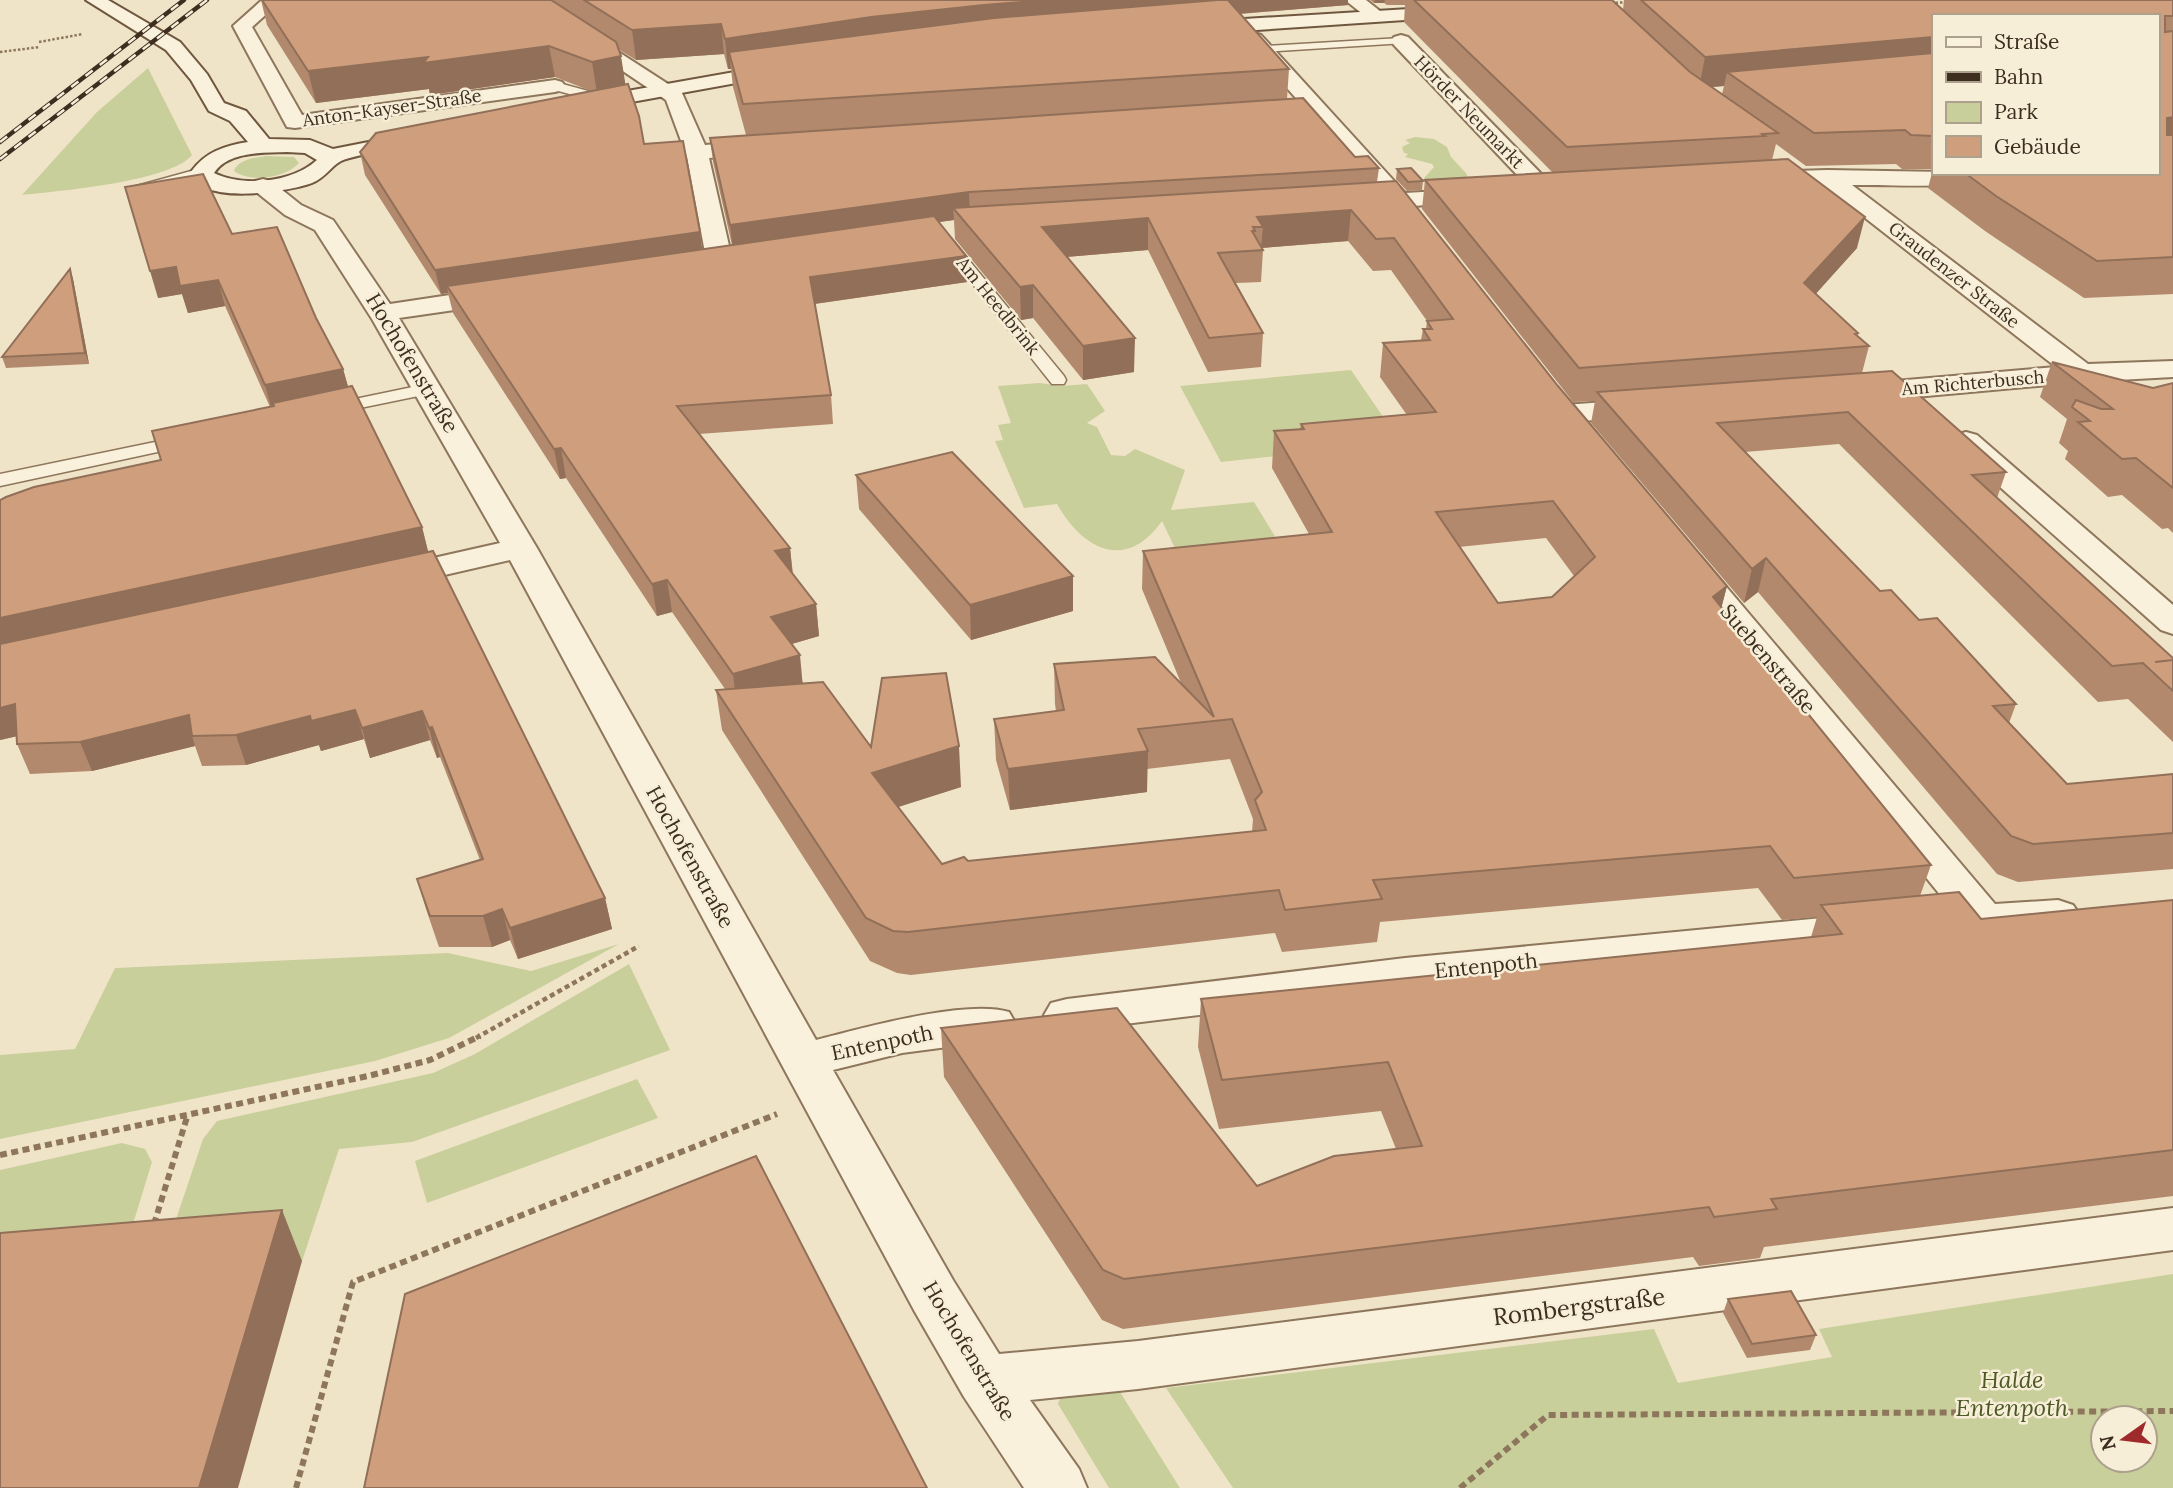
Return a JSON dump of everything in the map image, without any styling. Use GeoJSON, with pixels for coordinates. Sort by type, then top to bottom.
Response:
{"type":"FeatureCollection","features":[{"type":"Feature","properties":{"kind":"street"},"geometry":{"type":"LineString","coordinates":[[95,0],[182,54],[200,78],[216,107],[239,116],[263,146]]}},
{"type":"Feature","properties":{"kind":"street","name":"Anton-Kayser-Straße"},"geometry":{"type":"LineString","coordinates":[[273,0],[242,26],[295,122],[555,86]]}},
{"type":"Feature","properties":{"kind":"street"},"geometry":{"type":"LineString","coordinates":[[526,0],[675,97],[697,152],[720,263]]}},
{"type":"Feature","properties":{"kind":"street"},"geometry":{"type":"LineString","coordinates":[[1354,0],[1376,15]]}},
{"type":"Feature","properties":{"kind":"street"},"geometry":{"type":"LineString","coordinates":[[1173,29],[1376,15],[1474,12]]}},
{"type":"Feature","properties":{"kind":"street"},"geometry":{"type":"LineString","coordinates":[[1241,24],[1320,110],[1415,221]]}},
{"type":"Feature","properties":{"kind":"street","name":"Hörder Neumarkt"},"geometry":{"type":"LineString","coordinates":[[1401,41],[1546,192]]}},
{"type":"Feature","properties":{"kind":"street"},"geometry":{"type":"LineString","coordinates":[[556,110],[802,66]]}},
{"type":"Feature","properties":{"kind":"street"},"geometry":{"type":"LineString","coordinates":[[216,107],[212,122],[228,154]]}},
{"type":"Feature","properties":{"kind":"street"},"geometry":{"type":"LineString","coordinates":[[1292,112],[1320,110]]}},
{"type":"Feature","properties":{"kind":"street"},"geometry":{"type":"LineString","coordinates":[[322,153],[325,166],[302,178],[263,186],[208,178],[214,159],[263,146],[299,145],[322,153],[433,132]]}},
{"type":"Feature","properties":{"kind":"street"},"geometry":{"type":"LineString","coordinates":[[697,152],[780,146]]}},
{"type":"Feature","properties":{"kind":"street","name":"Graudenzer Straße"},"geometry":{"type":"LineString","coordinates":[[1780,161],[1815,177],[2081,373]]}},
{"type":"Feature","properties":{"kind":"street"},"geometry":{"type":"LineString","coordinates":[[1735,181],[1969,175]]}},
{"type":"Feature","properties":{"kind":"street","name":"Hochofenstraße"},"geometry":{"type":"LineString","coordinates":[[302,178],[322,202],[324,225],[382,313],[520,548],[813,1078],[984,1380],[1058,1488]]}},
{"type":"Feature","properties":{"kind":"street"},"geometry":{"type":"LineString","coordinates":[[263,186],[293,210],[324,225]]}},
{"type":"Feature","properties":{"kind":"street"},"geometry":{"type":"LineString","coordinates":[[1519,194],[1573,190]]}},
{"type":"Feature","properties":{"kind":"street"},"geometry":{"type":"LineString","coordinates":[[1333,205],[1493,195]]}},
{"type":"Feature","properties":{"kind":"street","name":"Am Heedbrink"},"geometry":{"type":"LineString","coordinates":[[931,233],[970,227]]}},
{"type":"Feature","properties":{"kind":"street"},"geometry":{"type":"LineString","coordinates":[[692,267],[747,259]]}},
{"type":"Feature","properties":{"kind":"street"},"geometry":{"type":"LineString","coordinates":[[382,313],[531,291]]}},
{"type":"Feature","properties":{"kind":"street","name":"Am Richterbusch"},"geometry":{"type":"LineString","coordinates":[[1839,394],[2081,373],[2173,369]]}},
{"type":"Feature","properties":{"kind":"street"},"geometry":{"type":"LineString","coordinates":[[1907,389],[2173,623]]}},
{"type":"Feature","properties":{"kind":"street"},"geometry":{"type":"LineString","coordinates":[[1591,446],[1557,404],[1674,406]]}},
{"type":"Feature","properties":{"kind":"street","name":"Suebenstraße"},"geometry":{"type":"LineString","coordinates":[[1670,541],[1983,918]]}},
{"type":"Feature","properties":{"kind":"street"},"geometry":{"type":"LineString","coordinates":[[352,586],[520,548]]}},
{"type":"Feature","properties":{"kind":"street","name":"Entenpoth"},"geometry":{"type":"LineString","coordinates":[[813,1078],[902,1035],[1405,974],[1983,918],[2092,913]]}},
{"type":"Feature","properties":{"kind":"street","name":"Rombergstraße"},"geometry":{"type":"LineString","coordinates":[[984,1380],[1139,1365],[2173,1229]]}},
{"type":"Feature","properties":{"kind":"lane","name":"Hörder Neumarkt"},"geometry":{"type":"LineString","coordinates":[[1264,49],[1401,41]]}},
{"type":"Feature","properties":{"kind":"lane"},"geometry":{"type":"LineString","coordinates":[[555,86],[588,95],[597,102]]}},
{"type":"Feature","properties":{"kind":"lane","name":"Am Heedbrink"},"geometry":{"type":"LineString","coordinates":[[931,233],[1058,380]]}},
{"type":"Feature","properties":{"kind":"lane"},"geometry":{"type":"LineString","coordinates":[[311,414],[427,389]]}},
{"type":"Feature","properties":{"kind":"lane"},"geometry":{"type":"LineString","coordinates":[[0,480],[203,437]]}},
{"type":"Feature","properties":{"kind":"path"},"geometry":{"type":"LineString","coordinates":[[1606,3],[1642,2]]}},
{"type":"Feature","properties":{"kind":"path"},"geometry":{"type":"LineString","coordinates":[[0,52],[40,47]]}},
{"type":"Feature","properties":{"kind":"path"},"geometry":{"type":"LineString","coordinates":[[0,1154],[430,1060],[462,1046],[639,946]]}},
{"type":"Feature","properties":{"kind":"path"},"geometry":{"type":"LineString","coordinates":[[296,1488],[353,1282],[813,1078]]}},
{"type":"Feature","properties":{"kind":"path"},"geometry":{"type":"LineString","coordinates":[[149,1238],[188,1114]]}},
{"type":"Feature","properties":{"kind":"path"},"geometry":{"type":"LineString","coordinates":[[1460,1488],[1548,1415],[2173,1411]]}},
{"type":"Feature","properties":{"kind":"green space"},"geometry":{"type":"Polygon","coordinates":[[[148,68],[192,155],[180,164],[138,178],[86,188],[22,195],[97,112],[148,68]]]}},
{"type":"Feature","properties":{"kind":"green space"},"geometry":{"type":"Polygon","coordinates":[[[1415,137],[1434,139],[1447,147],[1451,157],[1469,180],[1429,183],[1424,178],[1434,167],[1432,164],[1405,157],[1408,154],[1404,153],[1402,147],[1410,143],[1405,140],[1415,137]]]}},
{"type":"Feature","properties":{"kind":"green space"},"geometry":{"type":"Polygon","coordinates":[[[266,156],[294,157],[299,163],[286,172],[268,177],[249,177],[234,171],[243,162],[266,156]]]}},
{"type":"Feature","properties":{"kind":"green space"},"geometry":{"type":"Polygon","coordinates":[[[1351,370],[1401,443],[1221,462],[1180,386],[1351,370]]]}},
{"type":"Feature","properties":{"kind":"green space"},"geometry":{"type":"Polygon","coordinates":[[[1040,383],[1061,386],[1087,384],[1105,411],[1087,423],[1097,427],[1111,455],[1125,456],[1135,449],[1185,470],[1171,510],[1254,502],[1282,548],[1180,559],[1162,521],[1148,537],[1134,546],[1120,550],[1106,549],[1079,533],[1057,504],[1024,508],[995,441],[1003,440],[998,425],[1011,423],[998,386],[1040,383]]]}},
{"type":"Feature","properties":{"kind":"green space"},"geometry":{"type":"Polygon","coordinates":[[[619,944],[449,1038],[375,1061],[0,1139],[0,1055],[75,1049],[115,968],[448,953],[531,971],[619,944]]]}},
{"type":"Feature","properties":{"kind":"green space"},"geometry":{"type":"Polygon","coordinates":[[[629,964],[670,1050],[412,1142],[339,1149],[302,1261],[158,1273],[203,1139],[217,1121],[433,1073],[475,1054],[629,964]]]}},
{"type":"Feature","properties":{"kind":"green space"},"geometry":{"type":"Polygon","coordinates":[[[637,1079],[658,1118],[427,1203],[415,1161],[637,1079]]]}},
{"type":"Feature","properties":{"kind":"green space"},"geometry":{"type":"Polygon","coordinates":[[[122,1143],[145,1149],[152,1162],[117,1276],[0,1286],[0,1170],[122,1143]]]}},
{"type":"Feature","properties":{"kind":"green space","name":"Halde Entenpoth"},"geometry":{"type":"Polygon","coordinates":[[[2173,1274],[2173,1488],[1233,1488],[1166,1388],[1654,1329],[1678,1383],[1832,1357],[1819,1329],[2173,1274]]]}},
{"type":"Feature","properties":{"kind":"green space"},"geometry":{"type":"Polygon","coordinates":[[[1120,1392],[1180,1488],[1109,1488],[1058,1404],[1060,1398],[1120,1392]]]}},
{"type":"Feature","properties":{"kind":"building"},"geometry":{"type":"Polygon","coordinates":[[[262,0],[551,0],[616,42],[621,56],[592,62],[549,46],[423,63],[428,57],[308,71],[262,0]]]}},
{"type":"Feature","properties":{"kind":"building"},"geometry":{"type":"Polygon","coordinates":[[[584,0],[1048,0],[871,17],[725,39],[721,24],[632,30],[584,0]]]}},
{"type":"Feature","properties":{"kind":"building"},"geometry":{"type":"Polygon","coordinates":[[[1228,0],[1289,69],[743,104],[729,52],[994,18],[1228,0]]]}},
{"type":"Feature","properties":{"kind":"building"},"geometry":{"type":"Polygon","coordinates":[[[1414,0],[1612,0],[1690,72],[1778,133],[1762,134],[1765,136],[1567,147],[1414,0]]]}},
{"type":"Feature","properties":{"kind":"building"},"geometry":{"type":"Polygon","coordinates":[[[1641,0],[2173,0],[2173,16],[2165,16],[2165,32],[2173,31],[2173,117],[2167,118],[2167,135],[2173,135],[2173,257],[2097,261],[1968,175],[2159,175],[2159,14],[1932,14],[1932,37],[1705,57],[1641,0]]]}},
{"type":"Feature","properties":{"kind":"building"},"geometry":{"type":"Polygon","coordinates":[[[1932,53],[1932,136],[1911,135],[1905,130],[1814,133],[1727,72],[1932,53]]]}},
{"type":"Feature","properties":{"kind":"building"},"geometry":{"type":"Polygon","coordinates":[[[628,84],[639,116],[644,144],[683,141],[700,232],[435,270],[360,152],[376,133],[628,84]]]}},
{"type":"Feature","properties":{"kind":"building"},"geometry":{"type":"Polygon","coordinates":[[[1303,98],[1355,157],[1368,156],[1379,168],[969,192],[730,225],[710,138],[1303,98]]]}},
{"type":"Feature","properties":{"kind":"building"},"geometry":{"type":"Polygon","coordinates":[[[1788,159],[1865,217],[1804,283],[1869,346],[1579,368],[1425,180],[1788,159]]]}},
{"type":"Feature","properties":{"kind":"building"},"geometry":{"type":"Polygon","coordinates":[[[1411,168],[1423,181],[1408,182],[1397,169],[1411,168]]]}},
{"type":"Feature","properties":{"kind":"building"},"geometry":{"type":"Polygon","coordinates":[[[203,174],[232,234],[277,227],[316,318],[343,369],[265,385],[218,280],[180,286],[176,267],[150,271],[125,187],[203,174]]]}},
{"type":"Feature","properties":{"kind":"building"},"geometry":{"type":"Polygon","coordinates":[[[1396,181],[1558,386],[1727,586],[1713,597],[1931,865],[1794,878],[1770,846],[1373,880],[1382,899],[1285,910],[1279,890],[908,932],[893,931],[866,918],[716,690],[823,682],[871,747],[882,678],[946,673],[959,746],[872,773],[942,864],[964,857],[968,861],[1266,830],[1255,800],[1262,792],[1232,719],[1138,729],[1148,751],[1008,769],[994,719],[1064,710],[1054,664],[1155,657],[1214,717],[1143,551],[1332,532],[1274,431],[1304,429],[1301,424],[1436,412],[1383,343],[1430,340],[1423,329],[1432,329],[1427,321],[1453,319],[1394,238],[1376,239],[1351,210],[1257,217],[1263,227],[1253,227],[1255,231],[1252,231],[1263,250],[1218,253],[1263,333],[1209,338],[1148,218],[1042,227],[1135,338],[1083,346],[1033,285],[1020,287],[953,208],[1396,181]],[[1553,501],[1436,512],[1498,603],[1552,597],[1595,557],[1553,501]]]}},
{"type":"Feature","properties":{"kind":"building"},"geometry":{"type":"Polygon","coordinates":[[[934,216],[966,256],[810,277],[831,395],[677,406],[790,548],[775,551],[816,604],[771,617],[800,655],[733,674],[667,580],[652,584],[561,448],[554,449],[447,286],[934,216]]]}},
{"type":"Feature","properties":{"kind":"building"},"geometry":{"type":"Polygon","coordinates":[[[70,269],[85,353],[2,357],[70,269]]]}},
{"type":"Feature","properties":{"kind":"building"},"geometry":{"type":"Polygon","coordinates":[[[2052,362],[2153,388],[2173,383],[2173,488],[2136,458],[2122,459],[2078,422],[2090,421],[2072,407],[2076,400],[2101,409],[2113,409],[2052,362]]]}},
{"type":"Feature","properties":{"kind":"building"},"geometry":{"type":"Polygon","coordinates":[[[1892,371],[2006,472],[1972,475],[2173,658],[2173,691],[2143,663],[2112,666],[1848,412],[1717,423],[1880,591],[1891,590],[1919,620],[1937,618],[2016,704],[1993,706],[2067,784],[2173,774],[2173,833],[2033,844],[2011,836],[1766,558],[1752,569],[1597,392],[1892,371]]]}},
{"type":"Feature","properties":{"kind":"building"},"geometry":{"type":"Polygon","coordinates":[[[352,386],[422,527],[0,618],[0,500],[34,487],[161,460],[152,431],[274,406],[273,403],[352,386]]]}},
{"type":"Feature","properties":{"kind":"building"},"geometry":{"type":"Polygon","coordinates":[[[952,452],[1073,576],[970,605],[856,475],[952,452]]]}},
{"type":"Feature","properties":{"kind":"building"},"geometry":{"type":"Polygon","coordinates":[[[433,551],[605,898],[510,928],[502,909],[483,916],[430,916],[417,879],[483,859],[432,727],[429,728],[422,711],[362,728],[355,710],[311,721],[310,716],[236,735],[192,736],[189,715],[80,742],[17,744],[15,704],[0,708],[0,644],[433,551]]]}},
{"type":"Feature","properties":{"kind":"building"},"geometry":{"type":"Polygon","coordinates":[[[1959,892],[1981,919],[2173,900],[2173,1150],[1771,1199],[1777,1209],[1714,1217],[1709,1207],[1124,1279],[1103,1270],[941,1028],[1117,1008],[1257,1186],[1334,1156],[1422,1146],[1388,1062],[1222,1080],[1201,999],[1842,934],[1821,905],[1959,892]]]}},
{"type":"Feature","properties":{"kind":"building"},"geometry":{"type":"Polygon","coordinates":[[[756,1156],[927,1488],[364,1488],[405,1294],[756,1156]]]}},
{"type":"Feature","properties":{"kind":"building"},"geometry":{"type":"Polygon","coordinates":[[[282,1210],[199,1488],[0,1488],[0,1233],[282,1210]]]}},
{"type":"Feature","properties":{"kind":"building"},"geometry":{"type":"Polygon","coordinates":[[[1791,1291],[1816,1335],[1752,1344],[1728,1299],[1791,1291]]]}},
{"type":"Feature","properties":{"kind":"railway"},"geometry":{"type":"LineString","coordinates":[[0,142],[184,0]]}},
{"type":"Feature","properties":{"kind":"railway"},"geometry":{"type":"LineString","coordinates":[[0,159],[207,0]]}}]}
